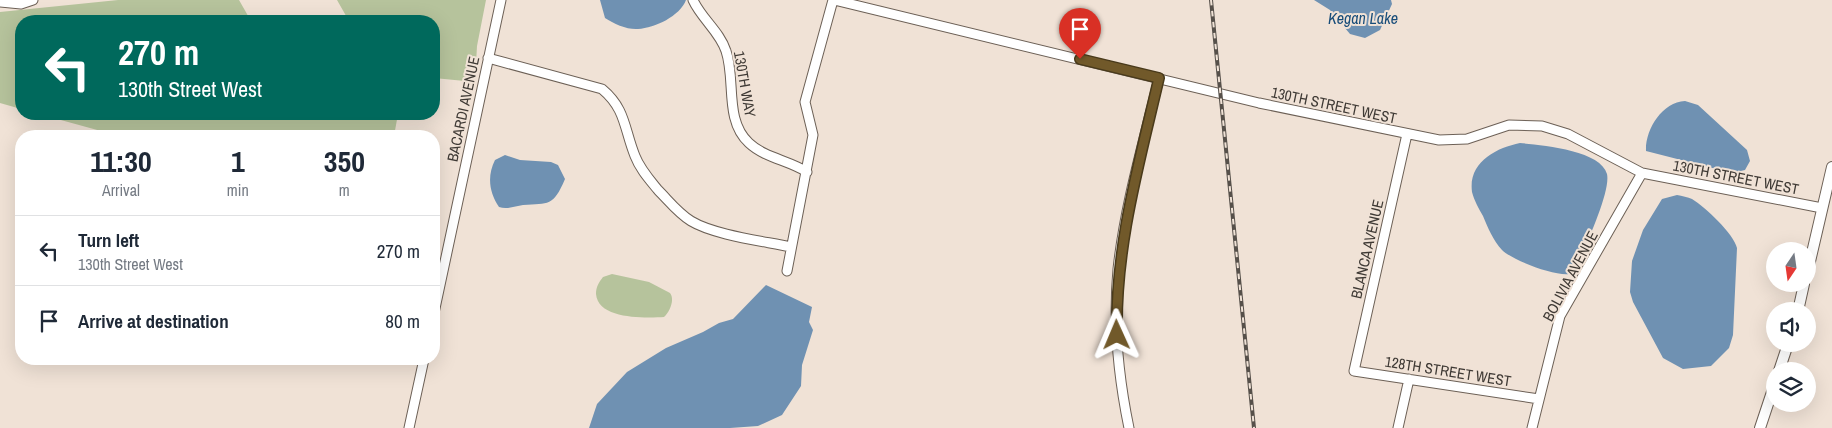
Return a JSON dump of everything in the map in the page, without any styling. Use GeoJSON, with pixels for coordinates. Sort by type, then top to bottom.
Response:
{"type":"FeatureCollection","features":[{"type":"Feature","properties":{"kind":"main road"},"geometry":{"type":"LineString","coordinates":[[1814,242],[1832,167]]}},
{"type":"Feature","properties":{"kind":"main road"},"geometry":{"type":"LineString","coordinates":[[1760,428],[1766,410]]}},
{"type":"Feature","properties":{"kind":"street"},"geometry":{"type":"LineString","coordinates":[[0,2],[21,4],[33,0]]}},
{"type":"Feature","properties":{"kind":"street","name":"BACARDI AVENUE"},"geometry":{"type":"LineString","coordinates":[[440,284],[501,0]]}},
{"type":"Feature","properties":{"kind":"street","name":"130TH WAY"},"geometry":{"type":"LineString","coordinates":[[693,0],[726,50],[729,62],[730,98],[738,126],[747,142],[762,154],[794,164],[807,172]]}},
{"type":"Feature","properties":{"kind":"street"},"geometry":{"type":"LineString","coordinates":[[787,271],[813,136],[806,102],[834,0]]}},
{"type":"Feature","properties":{"kind":"street","name":"130TH STREET WEST"},"geometry":{"type":"LineString","coordinates":[[834,0],[1259,103],[1407,134],[1455,141],[1509,125],[1542,126],[1568,134],[1642,173],[1822,208]]}},
{"type":"Feature","properties":{"kind":"street"},"geometry":{"type":"LineString","coordinates":[[488,58],[602,90],[613,98],[620,110],[634,156],[643,172],[678,212],[692,222],[707,228],[791,247]]}},
{"type":"Feature","properties":{"kind":"street"},"geometry":{"type":"LineString","coordinates":[[1128,428],[1117,351],[1118,269],[1125,223],[1159,78]]}},
{"type":"Feature","properties":{"kind":"street","name":"BLANCA AVENUE"},"geometry":{"type":"LineString","coordinates":[[1354,371],[1407,134]]}},
{"type":"Feature","properties":{"kind":"street","name":"BOLIVIA AVENUE"},"geometry":{"type":"LineString","coordinates":[[1532,428],[1560,316],[1642,173]]}},
{"type":"Feature","properties":{"kind":"street"},"geometry":{"type":"LineString","coordinates":[[409,428],[423,365]]}},
{"type":"Feature","properties":{"kind":"street","name":"128TH STREET WEST"},"geometry":{"type":"LineString","coordinates":[[1354,371],[1539,400]]}},
{"type":"Feature","properties":{"kind":"street"},"geometry":{"type":"LineString","coordinates":[[1398,428],[1408,379]]}},
{"type":"Feature","properties":{"kind":"green space"},"geometry":{"type":"Polygon","coordinates":[[[118,0],[239,0],[248,15],[15,15],[15,107],[0,103],[0,12],[118,0]]]}},
{"type":"Feature","properties":{"kind":"green space"},"geometry":{"type":"Polygon","coordinates":[[[337,0],[486,0],[477,46],[475,82],[440,79],[440,15],[346,15],[337,0]]]}},
{"type":"Feature","properties":{"kind":"green space"},"geometry":{"type":"Polygon","coordinates":[[[61,120],[397,120],[395,130],[97,130],[61,120]]]}},
{"type":"Feature","properties":{"kind":"green space"},"geometry":{"type":"Polygon","coordinates":[[[612,274],[649,282],[670,293],[672,302],[666,315],[664,317],[624,316],[605,309],[599,302],[596,294],[597,289],[603,277],[612,274]]]}},
{"type":"Feature","properties":{"kind":"water"},"geometry":{"type":"Polygon","coordinates":[[[600,0],[686,0],[673,16],[659,24],[645,28],[630,29],[605,18],[600,0]]]}},
{"type":"Feature","properties":{"kind":"water","name":"Kegan Lake"},"geometry":{"type":"Polygon","coordinates":[[[1314,0],[1391,0],[1392,4],[1380,30],[1365,38],[1350,34],[1330,10],[1314,0]]]}},
{"type":"Feature","properties":{"kind":"water"},"geometry":{"type":"Polygon","coordinates":[[[1685,101],[1698,105],[1747,150],[1750,161],[1745,170],[1732,173],[1646,151],[1648,134],[1656,118],[1669,106],[1685,101]]]}},
{"type":"Feature","properties":{"kind":"water"},"geometry":{"type":"Polygon","coordinates":[[[1520,143],[1555,147],[1582,154],[1594,159],[1607,174],[1605,194],[1596,221],[1576,268],[1569,274],[1562,274],[1534,266],[1502,250],[1491,234],[1474,198],[1472,181],[1474,172],[1479,165],[1493,153],[1520,143]]]}},
{"type":"Feature","properties":{"kind":"water"},"geometry":{"type":"Polygon","coordinates":[[[505,155],[520,160],[551,162],[558,165],[565,179],[557,195],[545,203],[508,208],[499,207],[491,190],[490,178],[495,160],[505,155]]]}},
{"type":"Feature","properties":{"kind":"water"},"geometry":{"type":"Polygon","coordinates":[[[1677,195],[1692,199],[1704,208],[1725,228],[1737,248],[1733,335],[1729,348],[1711,366],[1683,369],[1663,358],[1633,302],[1630,292],[1632,261],[1643,230],[1662,199],[1677,195]]]}},
{"type":"Feature","properties":{"kind":"water"},"geometry":{"type":"Polygon","coordinates":[[[766,285],[812,307],[809,322],[813,330],[802,365],[801,386],[782,415],[758,426],[730,428],[589,428],[597,404],[627,372],[666,348],[719,323],[733,319],[766,285]]]}},
{"type":"Feature","properties":{"kind":"railway"},"geometry":{"type":"LineString","coordinates":[[1211,0],[1254,428]]}},
{"type":"Feature","properties":{"kind":"route"},"geometry":{"type":"LineString","coordinates":[[1080,59],[1159,78],[1125,223],[1118,269],[1117,335]]}}]}
